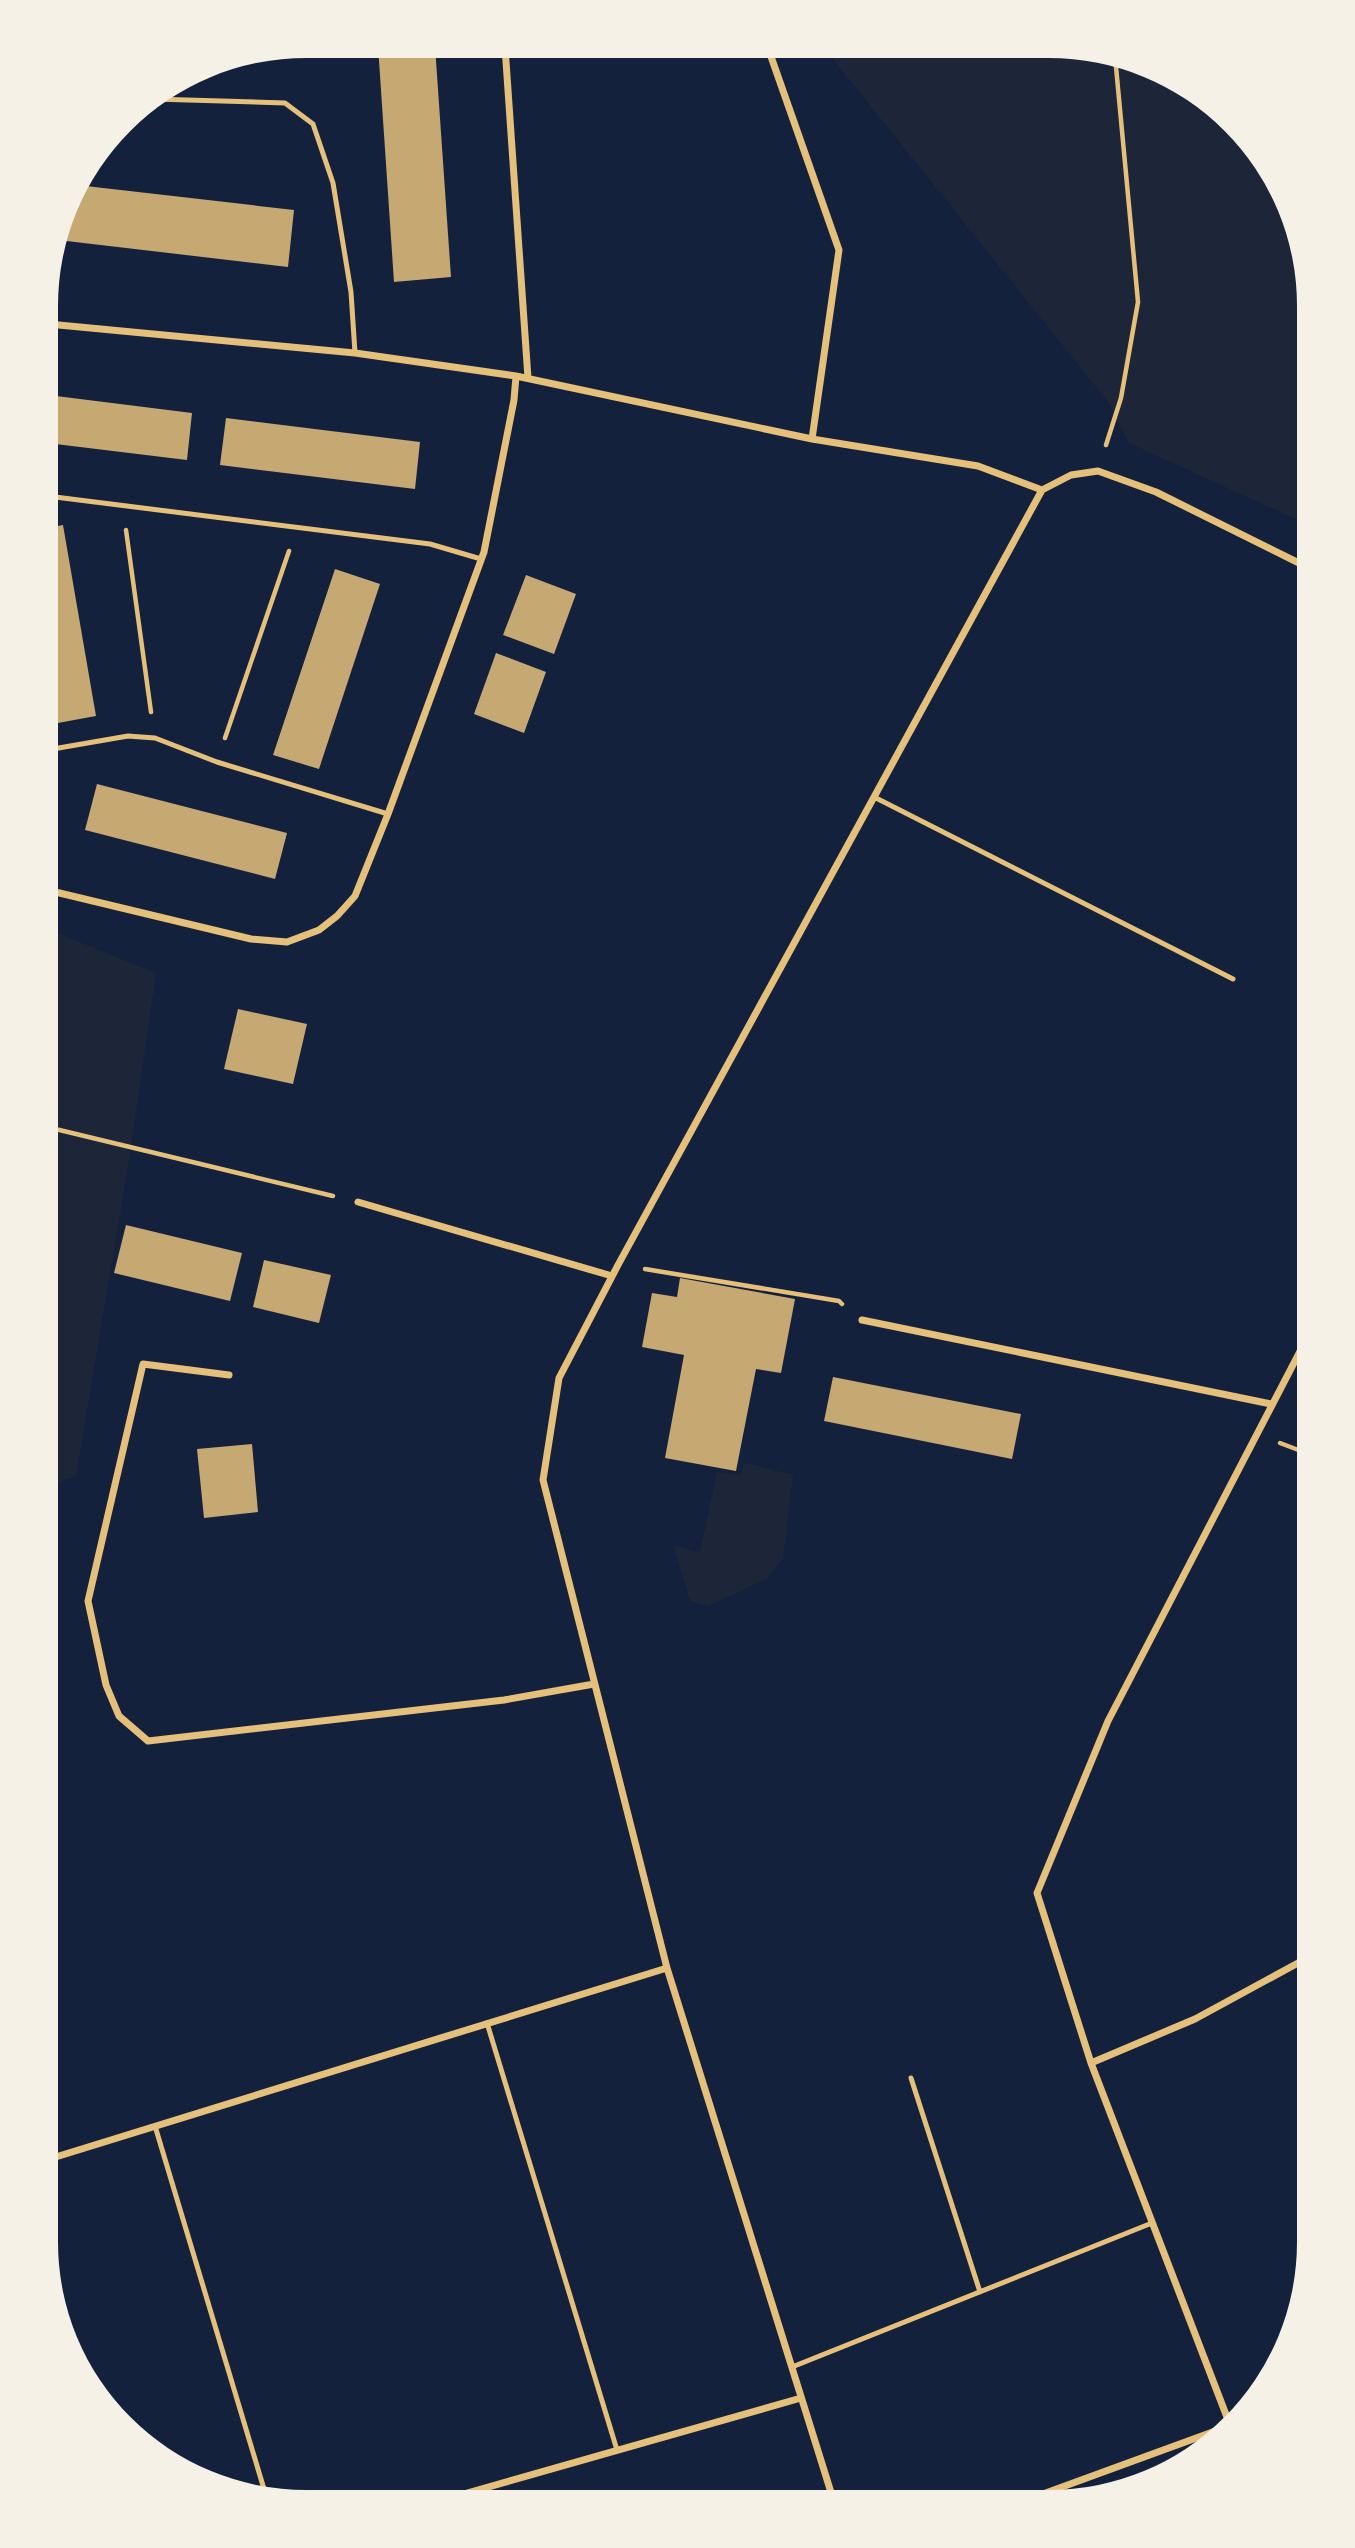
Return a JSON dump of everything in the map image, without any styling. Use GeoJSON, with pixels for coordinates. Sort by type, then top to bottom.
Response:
{"type":"FeatureCollection","features":[{"type":"Feature","properties":{"kind":"street"},"geometry":{"type":"LineString","coordinates":[[506,58],[528,378]]}},
{"type":"Feature","properties":{"kind":"street"},"geometry":{"type":"LineString","coordinates":[[772,58],[839,250],[812,439]]}},
{"type":"Feature","properties":{"kind":"street"},"geometry":{"type":"LineString","coordinates":[[58,325],[355,353],[528,378],[812,439],[978,466],[1042,490]]}},
{"type":"Feature","properties":{"kind":"street"},"geometry":{"type":"LineString","coordinates":[[58,893],[251,940],[287,942],[319,930],[337,916],[355,896],[388,814],[481,559],[514,400],[516,376]]}},
{"type":"Feature","properties":{"kind":"street"},"geometry":{"type":"LineString","coordinates":[[830,2490],[667,1968],[543,1480],[559,1378],[612,1276],[1042,490],[1071,475],[1098,471],[1156,492],[1297,562]]}},
{"type":"Feature","properties":{"kind":"street"},"geometry":{"type":"LineString","coordinates":[[358,1202],[612,1276]]}},
{"type":"Feature","properties":{"kind":"street"},"geometry":{"type":"LineString","coordinates":[[862,1320],[1271,1405]]}},
{"type":"Feature","properties":{"kind":"street"},"geometry":{"type":"LineString","coordinates":[[1226,2417],[1091,2063],[1037,1893],[1108,1721],[1297,1356]]}},
{"type":"Feature","properties":{"kind":"street"},"geometry":{"type":"LineString","coordinates":[[229,1375],[143,1364],[88,1601],[106,1685],[120,1716],[148,1741],[504,1700],[594,1684]]}},
{"type":"Feature","properties":{"kind":"street"},"geometry":{"type":"LineString","coordinates":[[1091,2063],[1195,2019],[1297,1964]]}},
{"type":"Feature","properties":{"kind":"street"},"geometry":{"type":"LineString","coordinates":[[58,2156],[667,1968]]}},
{"type":"Feature","properties":{"kind":"street"},"geometry":{"type":"LineString","coordinates":[[477,2490],[801,2398]]}},
{"type":"Feature","properties":{"kind":"street"},"geometry":{"type":"LineString","coordinates":[[1054,2490],[1206,2434]]}},
{"type":"Feature","properties":{"kind":"lane"},"geometry":{"type":"LineString","coordinates":[[169,99],[285,103],[313,124],[333,183],[351,292],[355,353]]}},
{"type":"Feature","properties":{"kind":"lane"},"geometry":{"type":"LineString","coordinates":[[58,497],[430,544],[481,559]]}},
{"type":"Feature","properties":{"kind":"lane"},"geometry":{"type":"LineString","coordinates":[[58,748],[128,736],[155,738],[217,762],[388,814]]}},
{"type":"Feature","properties":{"kind":"lane"},"geometry":{"type":"LineString","coordinates":[[874,797],[1233,979]]}},
{"type":"Feature","properties":{"kind":"lane"},"geometry":{"type":"LineString","coordinates":[[487,2023],[617,2450]]}},
{"type":"Feature","properties":{"kind":"lane"},"geometry":{"type":"LineString","coordinates":[[911,2078],[980,2292]]}},
{"type":"Feature","properties":{"kind":"lane"},"geometry":{"type":"LineString","coordinates":[[155,2126],[263,2486]]}},
{"type":"Feature","properties":{"kind":"lane"},"geometry":{"type":"LineString","coordinates":[[792,2367],[1152,2223]]}},
{"type":"Feature","properties":{"kind":"path"},"geometry":{"type":"LineString","coordinates":[[1098,471],[1121,398],[1138,302],[1116,67]]}},
{"type":"Feature","properties":{"kind":"path"},"geometry":{"type":"LineString","coordinates":[[122,505],[155,738]]}},
{"type":"Feature","properties":{"kind":"path"},"geometry":{"type":"LineString","coordinates":[[217,762],[298,527]]}},
{"type":"Feature","properties":{"kind":"path"},"geometry":{"type":"LineString","coordinates":[[58,1130],[358,1202]]}},
{"type":"Feature","properties":{"kind":"path"},"geometry":{"type":"LineString","coordinates":[[618,1265],[839,1301],[862,1320]]}},
{"type":"Feature","properties":{"kind":"shaded area"},"geometry":{"type":"Polygon","coordinates":[[[832,58],[1066,58],[1114,66],[1173,91],[1213,119],[1236,142],[1272,196],[1289,241],[1295,273],[1297,520],[1129,443],[1108,402],[832,58]]]}},
{"type":"Feature","properties":{"kind":"shaded area"},"geometry":{"type":"Polygon","coordinates":[[[58,933],[156,973],[127,1173],[76,1476],[58,1482],[58,933]]]}},
{"type":"Feature","properties":{"kind":"shaded area"},"geometry":{"type":"Polygon","coordinates":[[[745,1463],[793,1475],[783,1559],[766,1579],[708,1606],[690,1601],[673,1545],[700,1552],[717,1472],[740,1475],[745,1463]]]}},
{"type":"Feature","properties":{"kind":"building"},"geometry":{"type":"Polygon","coordinates":[[[379,58],[436,58],[451,277],[394,282],[379,58]]]}},
{"type":"Feature","properties":{"kind":"building"},"geometry":{"type":"Polygon","coordinates":[[[89,186],[294,210],[288,267],[66,241],[89,186]]]}},
{"type":"Feature","properties":{"kind":"building"},"geometry":{"type":"Polygon","coordinates":[[[58,396],[192,413],[187,460],[58,444],[58,396]]]}},
{"type":"Feature","properties":{"kind":"building"},"geometry":{"type":"Polygon","coordinates":[[[226,418],[420,442],[415,489],[220,465],[226,418]]]}},
{"type":"Feature","properties":{"kind":"building"},"geometry":{"type":"Polygon","coordinates":[[[63,525],[96,716],[58,723],[58,526],[63,525]]]}},
{"type":"Feature","properties":{"kind":"building"},"geometry":{"type":"Polygon","coordinates":[[[335,569],[380,584],[319,769],[273,755],[335,569]]]}},
{"type":"Feature","properties":{"kind":"building"},"geometry":{"type":"Polygon","coordinates":[[[526,575],[576,594],[554,654],[503,635],[526,575]]]}},
{"type":"Feature","properties":{"kind":"building"},"geometry":{"type":"Polygon","coordinates":[[[496,653],[546,672],[524,733],[474,714],[496,653]]]}},
{"type":"Feature","properties":{"kind":"building"},"geometry":{"type":"Polygon","coordinates":[[[97,784],[287,833],[275,879],[85,830],[97,784]]]}},
{"type":"Feature","properties":{"kind":"building"},"geometry":{"type":"Polygon","coordinates":[[[238,1009],[307,1024],[293,1084],[224,1069],[238,1009]]]}},
{"type":"Feature","properties":{"kind":"building"},"geometry":{"type":"Polygon","coordinates":[[[126,1225],[242,1253],[230,1301],[114,1273],[126,1225]]]}},
{"type":"Feature","properties":{"kind":"building"},"geometry":{"type":"Polygon","coordinates":[[[264,1260],[331,1275],[319,1323],[253,1307],[264,1260]]]}},
{"type":"Feature","properties":{"kind":"building"},"geometry":{"type":"Polygon","coordinates":[[[680,1278],[795,1299],[781,1373],[756,1369],[736,1471],[665,1458],[684,1355],[642,1347],[652,1293],[677,1297],[680,1278]]]}},
{"type":"Feature","properties":{"kind":"building"},"geometry":{"type":"Polygon","coordinates":[[[833,1377],[1021,1414],[1012,1459],[824,1421],[833,1377]]]}},
{"type":"Feature","properties":{"kind":"building"},"geometry":{"type":"Polygon","coordinates":[[[252,1444],[258,1512],[204,1518],[197,1449],[252,1444]]]}}]}
